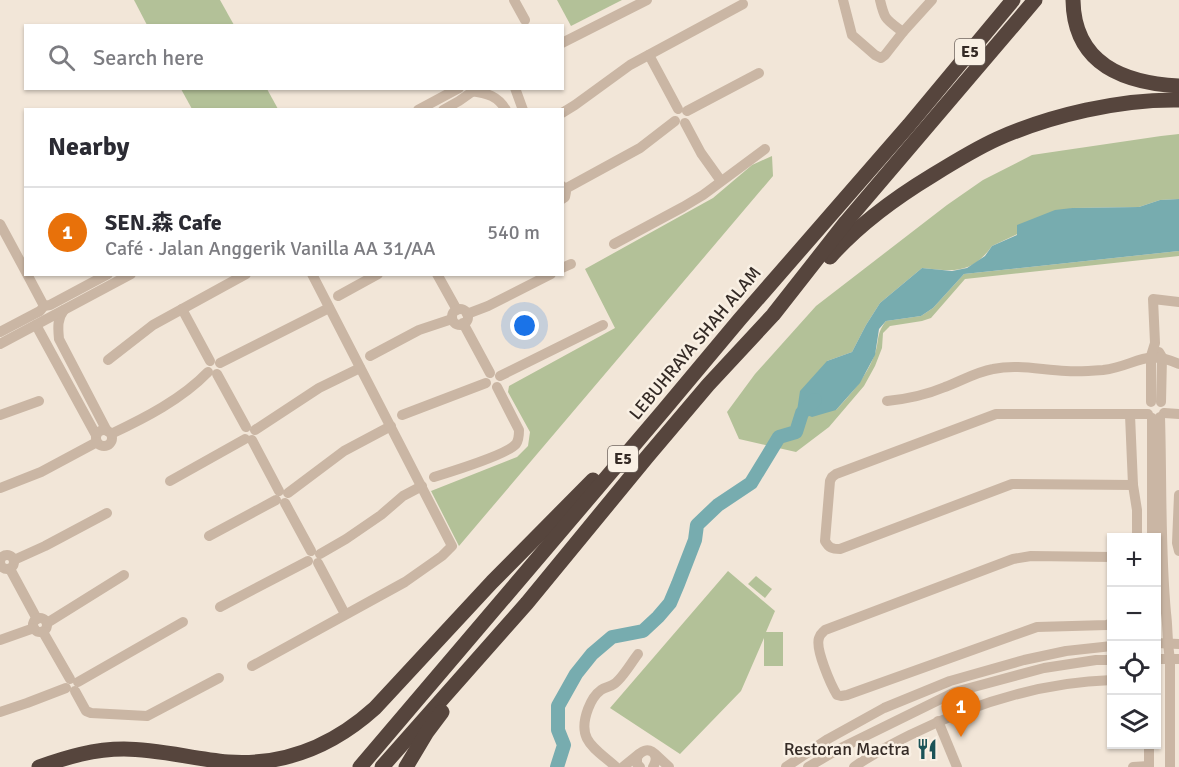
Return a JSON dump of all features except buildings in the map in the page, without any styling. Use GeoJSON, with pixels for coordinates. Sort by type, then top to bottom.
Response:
{"type":"FeatureCollection","features":[{"type":"Feature","properties":{"kind":"highway","name":"LEBUHRAYA SHAH ALAM"},"geometry":{"type":"LineString","coordinates":[[360,767],[1013,0]]}},
{"type":"Feature","properties":{"kind":"highway","name":"LEBUHRAYA SHAH ALAM"},"geometry":{"type":"LineString","coordinates":[[382,767],[527,603],[670,430],[772,315],[846,222],[1035,0]]}},
{"type":"Feature","properties":{"kind":"highway"},"geometry":{"type":"LineString","coordinates":[[1072,0],[1078,31],[1088,49],[1098,60],[1123,76],[1168,95]]}},
{"type":"Feature","properties":{"kind":"highway"},"geometry":{"type":"LineString","coordinates":[[772,315],[806,284],[862,225],[901,194],[961,157],[998,138],[1042,122],[1098,107],[1168,95],[1179,86]]}},
{"type":"Feature","properties":{"kind":"highway"},"geometry":{"type":"LineString","coordinates":[[39,767],[81,753],[121,749],[173,753],[229,762],[251,762],[306,752],[334,739],[375,708],[492,582],[605,468],[636,433],[663,411]]}},
{"type":"Feature","properties":{"kind":"highway"},"geometry":{"type":"LineString","coordinates":[[406,767],[427,732],[445,708],[478,673],[527,603]]}},
{"type":"Feature","properties":{"kind":"street"},"geometry":{"type":"LineString","coordinates":[[514,0],[525,20]]}},
{"type":"Feature","properties":{"kind":"street"},"geometry":{"type":"LineString","coordinates":[[564,35],[634,0]]}},
{"type":"Feature","properties":{"kind":"street"},"geometry":{"type":"LineString","coordinates":[[564,42],[647,0]]}},
{"type":"Feature","properties":{"kind":"street"},"geometry":{"type":"LineString","coordinates":[[843,0],[852,35],[874,56],[881,58],[932,0]]}},
{"type":"Feature","properties":{"kind":"street"},"geometry":{"type":"LineString","coordinates":[[880,0],[883,15],[903,32]]}},
{"type":"Feature","properties":{"kind":"street"},"geometry":{"type":"LineString","coordinates":[[564,112],[630,65],[742,4]]}},
{"type":"Feature","properties":{"kind":"street"},"geometry":{"type":"LineString","coordinates":[[564,191],[690,118],[649,55]]}},
{"type":"Feature","properties":{"kind":"street"},"geometry":{"type":"LineString","coordinates":[[683,110],[759,74]]}},
{"type":"Feature","properties":{"kind":"street"},"geometry":{"type":"LineString","coordinates":[[422,108],[455,90]]}},
{"type":"Feature","properties":{"kind":"street"},"geometry":{"type":"LineString","coordinates":[[447,108],[474,90],[494,96],[505,108]]}},
{"type":"Feature","properties":{"kind":"street"},"geometry":{"type":"LineString","coordinates":[[516,90],[522,108]]}},
{"type":"Feature","properties":{"kind":"street"},"geometry":{"type":"LineString","coordinates":[[680,122],[721,181]]}},
{"type":"Feature","properties":{"kind":"street"},"geometry":{"type":"LineString","coordinates":[[614,244],[703,195],[765,149]]}},
{"type":"Feature","properties":{"kind":"street"},"geometry":{"type":"LineString","coordinates":[[0,224],[24,269]]}},
{"type":"Feature","properties":{"kind":"street"},"geometry":{"type":"LineString","coordinates":[[28,276],[47,305]]}},
{"type":"Feature","properties":{"kind":"street"},"geometry":{"type":"LineString","coordinates":[[0,332],[104,276]]}},
{"type":"Feature","properties":{"kind":"street"},"geometry":{"type":"LineString","coordinates":[[0,344],[127,276]]}},
{"type":"Feature","properties":{"kind":"street"},"geometry":{"type":"LineString","coordinates":[[108,360],[153,325],[242,276]]}},
{"type":"Feature","properties":{"kind":"street"},"geometry":{"type":"LineString","coordinates":[[252,666],[405,582],[442,556],[452,546],[313,276]]}},
{"type":"Feature","properties":{"kind":"street"},"geometry":{"type":"LineString","coordinates":[[338,296],[374,276]]}},
{"type":"Feature","properties":{"kind":"street"},"geometry":{"type":"LineString","coordinates":[[434,477],[481,462],[511,448],[519,437],[519,430],[438,276]]}},
{"type":"Feature","properties":{"kind":"street"},"geometry":{"type":"LineString","coordinates":[[370,356],[419,330],[488,306],[547,276]]}},
{"type":"Feature","properties":{"kind":"street"},"geometry":{"type":"LineString","coordinates":[[1152,533],[1156,411],[1153,299],[1179,302]]}},
{"type":"Feature","properties":{"kind":"street"},"geometry":{"type":"LineString","coordinates":[[75,304],[63,311],[60,316],[59,339],[103,436]]}},
{"type":"Feature","properties":{"kind":"street"},"geometry":{"type":"LineString","coordinates":[[47,305],[36,325],[103,436]]}},
{"type":"Feature","properties":{"kind":"street"},"geometry":{"type":"LineString","coordinates":[[0,488],[41,472],[103,436],[134,424],[199,382],[214,367],[329,308]]}},
{"type":"Feature","properties":{"kind":"street"},"geometry":{"type":"LineString","coordinates":[[182,309],[345,614]]}},
{"type":"Feature","properties":{"kind":"street"},"geometry":{"type":"LineString","coordinates":[[402,415],[493,380],[603,325]]}},
{"type":"Feature","properties":{"kind":"street"},"geometry":{"type":"LineString","coordinates":[[12,338],[24,334],[30,335],[46,344]]}},
{"type":"Feature","properties":{"kind":"street"},"geometry":{"type":"LineString","coordinates":[[887,401],[925,394],[991,369],[1021,366],[1066,371],[1105,370],[1156,357],[1179,364]]}},
{"type":"Feature","properties":{"kind":"street"},"geometry":{"type":"LineString","coordinates":[[170,481],[249,434],[318,388],[360,368]]}},
{"type":"Feature","properties":{"kind":"street"},"geometry":{"type":"LineString","coordinates":[[0,415],[39,400]]}},
{"type":"Feature","properties":{"kind":"street"},"geometry":{"type":"LineString","coordinates":[[1156,411],[1168,628],[1172,635],[1179,639]]}},
{"type":"Feature","properties":{"kind":"street"},"geometry":{"type":"LineString","coordinates":[[1133,485],[1012,484],[840,549],[832,549],[825,541],[832,477],[996,414],[1130,415],[1156,411],[1179,414]]}},
{"type":"Feature","properties":{"kind":"street"},"geometry":{"type":"LineString","coordinates":[[1130,415],[1137,533]]}},
{"type":"Feature","properties":{"kind":"street"},"geometry":{"type":"LineString","coordinates":[[209,536],[282,497],[344,451],[391,426]]}},
{"type":"Feature","properties":{"kind":"street"},"geometry":{"type":"LineString","coordinates":[[220,607],[346,539],[381,515],[403,496],[422,486]]}},
{"type":"Feature","properties":{"kind":"street"},"geometry":{"type":"LineString","coordinates":[[1179,495],[1177,543],[1179,551]]}},
{"type":"Feature","properties":{"kind":"street"},"geometry":{"type":"LineString","coordinates":[[107,513],[45,546],[5,560],[86,711],[147,716],[219,678]]}},
{"type":"Feature","properties":{"kind":"street"},"geometry":{"type":"LineString","coordinates":[[1107,557],[1031,555],[1013,559],[825,630],[819,636],[818,643],[833,689],[837,695],[841,696],[1037,627],[1107,625]]}},
{"type":"Feature","properties":{"kind":"street"},"geometry":{"type":"LineString","coordinates":[[0,640],[40,625],[124,575]]}},
{"type":"Feature","properties":{"kind":"street"},"geometry":{"type":"LineString","coordinates":[[0,712],[72,685],[183,622]]}},
{"type":"Feature","properties":{"kind":"street"},"geometry":{"type":"LineString","coordinates":[[1162,643],[1168,628]]}},
{"type":"Feature","properties":{"kind":"street"},"geometry":{"type":"LineString","coordinates":[[1162,643],[1179,644]]}},
{"type":"Feature","properties":{"kind":"street"},"geometry":{"type":"LineString","coordinates":[[1162,643],[1175,659],[1170,767]]}},
{"type":"Feature","properties":{"kind":"street"},"geometry":{"type":"LineString","coordinates":[[786,767],[828,739],[884,708],[950,681],[1024,660],[1065,651],[1107,647]]}},
{"type":"Feature","properties":{"kind":"street"},"geometry":{"type":"LineString","coordinates":[[616,767],[592,746],[585,735],[584,723],[593,697],[614,685],[638,654]]}},
{"type":"Feature","properties":{"kind":"street"},"geometry":{"type":"LineString","coordinates":[[808,767],[837,750],[955,692],[1044,668],[1107,660]]}},
{"type":"Feature","properties":{"kind":"street"},"geometry":{"type":"LineString","coordinates":[[854,767],[938,721],[977,705],[1046,687],[1107,680]]}},
{"type":"Feature","properties":{"kind":"street"},"geometry":{"type":"LineString","coordinates":[[938,721],[957,767]]}},
{"type":"Feature","properties":{"kind":"street"},"geometry":{"type":"LineString","coordinates":[[1133,767],[1149,766],[1149,749]]}},
{"type":"Feature","properties":{"kind":"street"},"geometry":{"type":"LineString","coordinates":[[623,767],[647,750],[669,767]]}},
{"type":"Feature","properties":{"kind":"street"},"geometry":{"type":"LineString","coordinates":[[639,754],[637,760],[640,767]]}},
{"type":"Feature","properties":{"kind":"street"},"geometry":{"type":"LineString","coordinates":[[653,767],[656,760],[655,754]]}},
{"type":"Feature","properties":{"kind":"green space"},"geometry":{"type":"Polygon","coordinates":[[[134,0],[220,0],[233,24],[146,24],[134,0]]]}},
{"type":"Feature","properties":{"kind":"green space"},"geometry":{"type":"Polygon","coordinates":[[[557,0],[622,0],[571,26],[557,0]]]}},
{"type":"Feature","properties":{"kind":"green space"},"geometry":{"type":"Polygon","coordinates":[[[182,90],[268,90],[277,108],[191,108],[182,90]]]}},
{"type":"Feature","properties":{"kind":"green space"},"geometry":{"type":"Polygon","coordinates":[[[1179,134],[1179,199],[1160,200],[1139,207],[1072,208],[992,246],[977,262],[969,266],[953,270],[922,268],[880,303],[852,352],[827,361],[836,410],[853,391],[871,364],[880,330],[886,321],[921,316],[933,308],[964,274],[1179,251],[1179,256],[965,279],[931,318],[890,326],[883,333],[882,348],[864,386],[829,427],[796,452],[739,439],[727,412],[755,374],[816,306],[983,180],[1032,155],[1179,134]]]}},
{"type":"Feature","properties":{"kind":"green space"},"geometry":{"type":"Polygon","coordinates":[[[772,156],[773,176],[459,546],[431,491],[517,457],[528,446],[530,432],[508,392],[509,386],[615,328],[585,269],[713,198],[752,165],[772,156]]]}},
{"type":"Feature","properties":{"kind":"green space"},"geometry":{"type":"Polygon","coordinates":[[[728,571],[775,611],[766,632],[783,632],[783,666],[764,666],[764,638],[741,691],[680,754],[610,708],[728,571]]]}},
{"type":"Feature","properties":{"kind":"green space"},"geometry":{"type":"Polygon","coordinates":[[[756,576],[772,589],[765,598],[748,584],[756,576]]]}},
{"type":"Feature","properties":{"kind":"water"},"geometry":{"type":"Polygon","coordinates":[[[1179,199],[1179,251],[964,274],[933,308],[921,316],[886,321],[879,329],[875,355],[860,383],[836,410],[812,417],[797,411],[800,391],[827,361],[852,352],[880,303],[922,268],[952,271],[967,268],[985,256],[992,246],[1017,235],[1017,225],[1055,210],[1139,207],[1160,200],[1179,199]]]}},
{"type":"Feature","properties":{"kind":"waterway"},"geometry":{"type":"LineString","coordinates":[[557,767],[564,745],[558,730],[558,706],[576,674],[592,654],[612,637],[643,631],[658,617],[670,603],[695,540],[697,525],[718,505],[751,483],[779,437],[796,432],[802,413],[815,400]]}},
{"type":"Feature","properties":{"kind":"place","name":"SEN.森 Cafe"},"geometry":{"type":"Point","coordinates":[961,737]}},
{"type":"Feature","properties":{"kind":"place","name":"Restoran Mactra"},"geometry":{"type":"Point","coordinates":[927,749]}}]}
